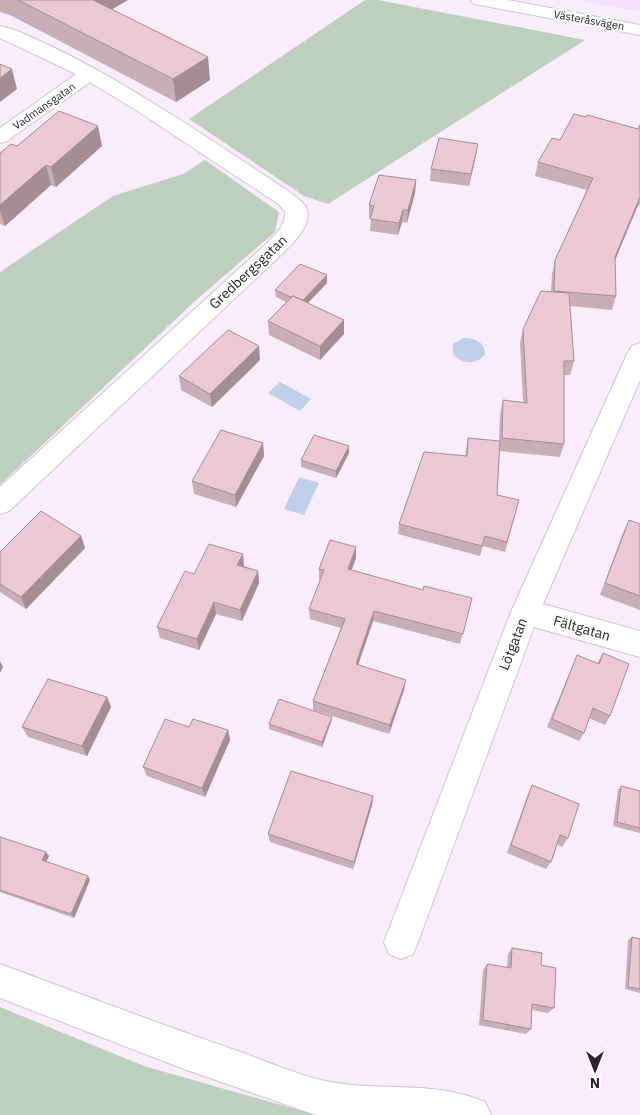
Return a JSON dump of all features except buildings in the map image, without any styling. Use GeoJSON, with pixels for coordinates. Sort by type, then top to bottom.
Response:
{"type":"FeatureCollection","features":[{"type":"Feature","properties":{"kind":"street","name":"Västeråsvägen"},"geometry":{"type":"LineString","coordinates":[[480,0],[640,30]]}},
{"type":"Feature","properties":{"kind":"street","name":"Gredbergsgatan"},"geometry":{"type":"LineString","coordinates":[[0,31],[34,44],[89,74],[284,198],[296,209],[297,218],[293,229],[274,249],[0,502]]}},
{"type":"Feature","properties":{"kind":"street","name":"Vadmansgatan"},"geometry":{"type":"LineString","coordinates":[[0,137],[89,74]]}},
{"type":"Feature","properties":{"kind":"street","name":"Lötgatan"},"geometry":{"type":"LineString","coordinates":[[401,942],[525,612],[640,352]]}},
{"type":"Feature","properties":{"kind":"street","name":"Fältgatan"},"geometry":{"type":"LineString","coordinates":[[525,612],[640,644]]}},
{"type":"Feature","properties":{"kind":"street"},"geometry":{"type":"LineString","coordinates":[[0,982],[184,1051],[320,1098],[353,1104],[430,1106],[472,1115]]}},
{"type":"Feature","properties":{"kind":"shaded area"},"geometry":{"type":"Polygon","coordinates":[[[579,0],[640,0],[640,11],[625,9],[579,0]]]}},
{"type":"Feature","properties":{"kind":"green space"},"geometry":{"type":"Polygon","coordinates":[[[365,0],[378,0],[585,40],[328,204],[304,196],[189,119],[365,0]]]}},
{"type":"Feature","properties":{"kind":"green space"},"geometry":{"type":"Polygon","coordinates":[[[205,160],[279,212],[275,232],[195,301],[0,485],[0,272],[113,196],[183,174],[205,160]]]}},
{"type":"Feature","properties":{"kind":"green space"},"geometry":{"type":"Polygon","coordinates":[[[0,1007],[144,1066],[316,1115],[0,1115],[0,1007]]]}},
{"type":"Feature","properties":{"kind":"water"},"geometry":{"type":"Polygon","coordinates":[[[464,338],[479,342],[485,350],[485,354],[473,362],[465,362],[453,354],[453,344],[464,338]]]}},
{"type":"Feature","properties":{"kind":"water"},"geometry":{"type":"Polygon","coordinates":[[[280,382],[311,399],[300,411],[268,393],[280,382]]]}},
{"type":"Feature","properties":{"kind":"water"},"geometry":{"type":"Polygon","coordinates":[[[299,477],[319,483],[304,515],[284,509],[299,477]]]}}]}
